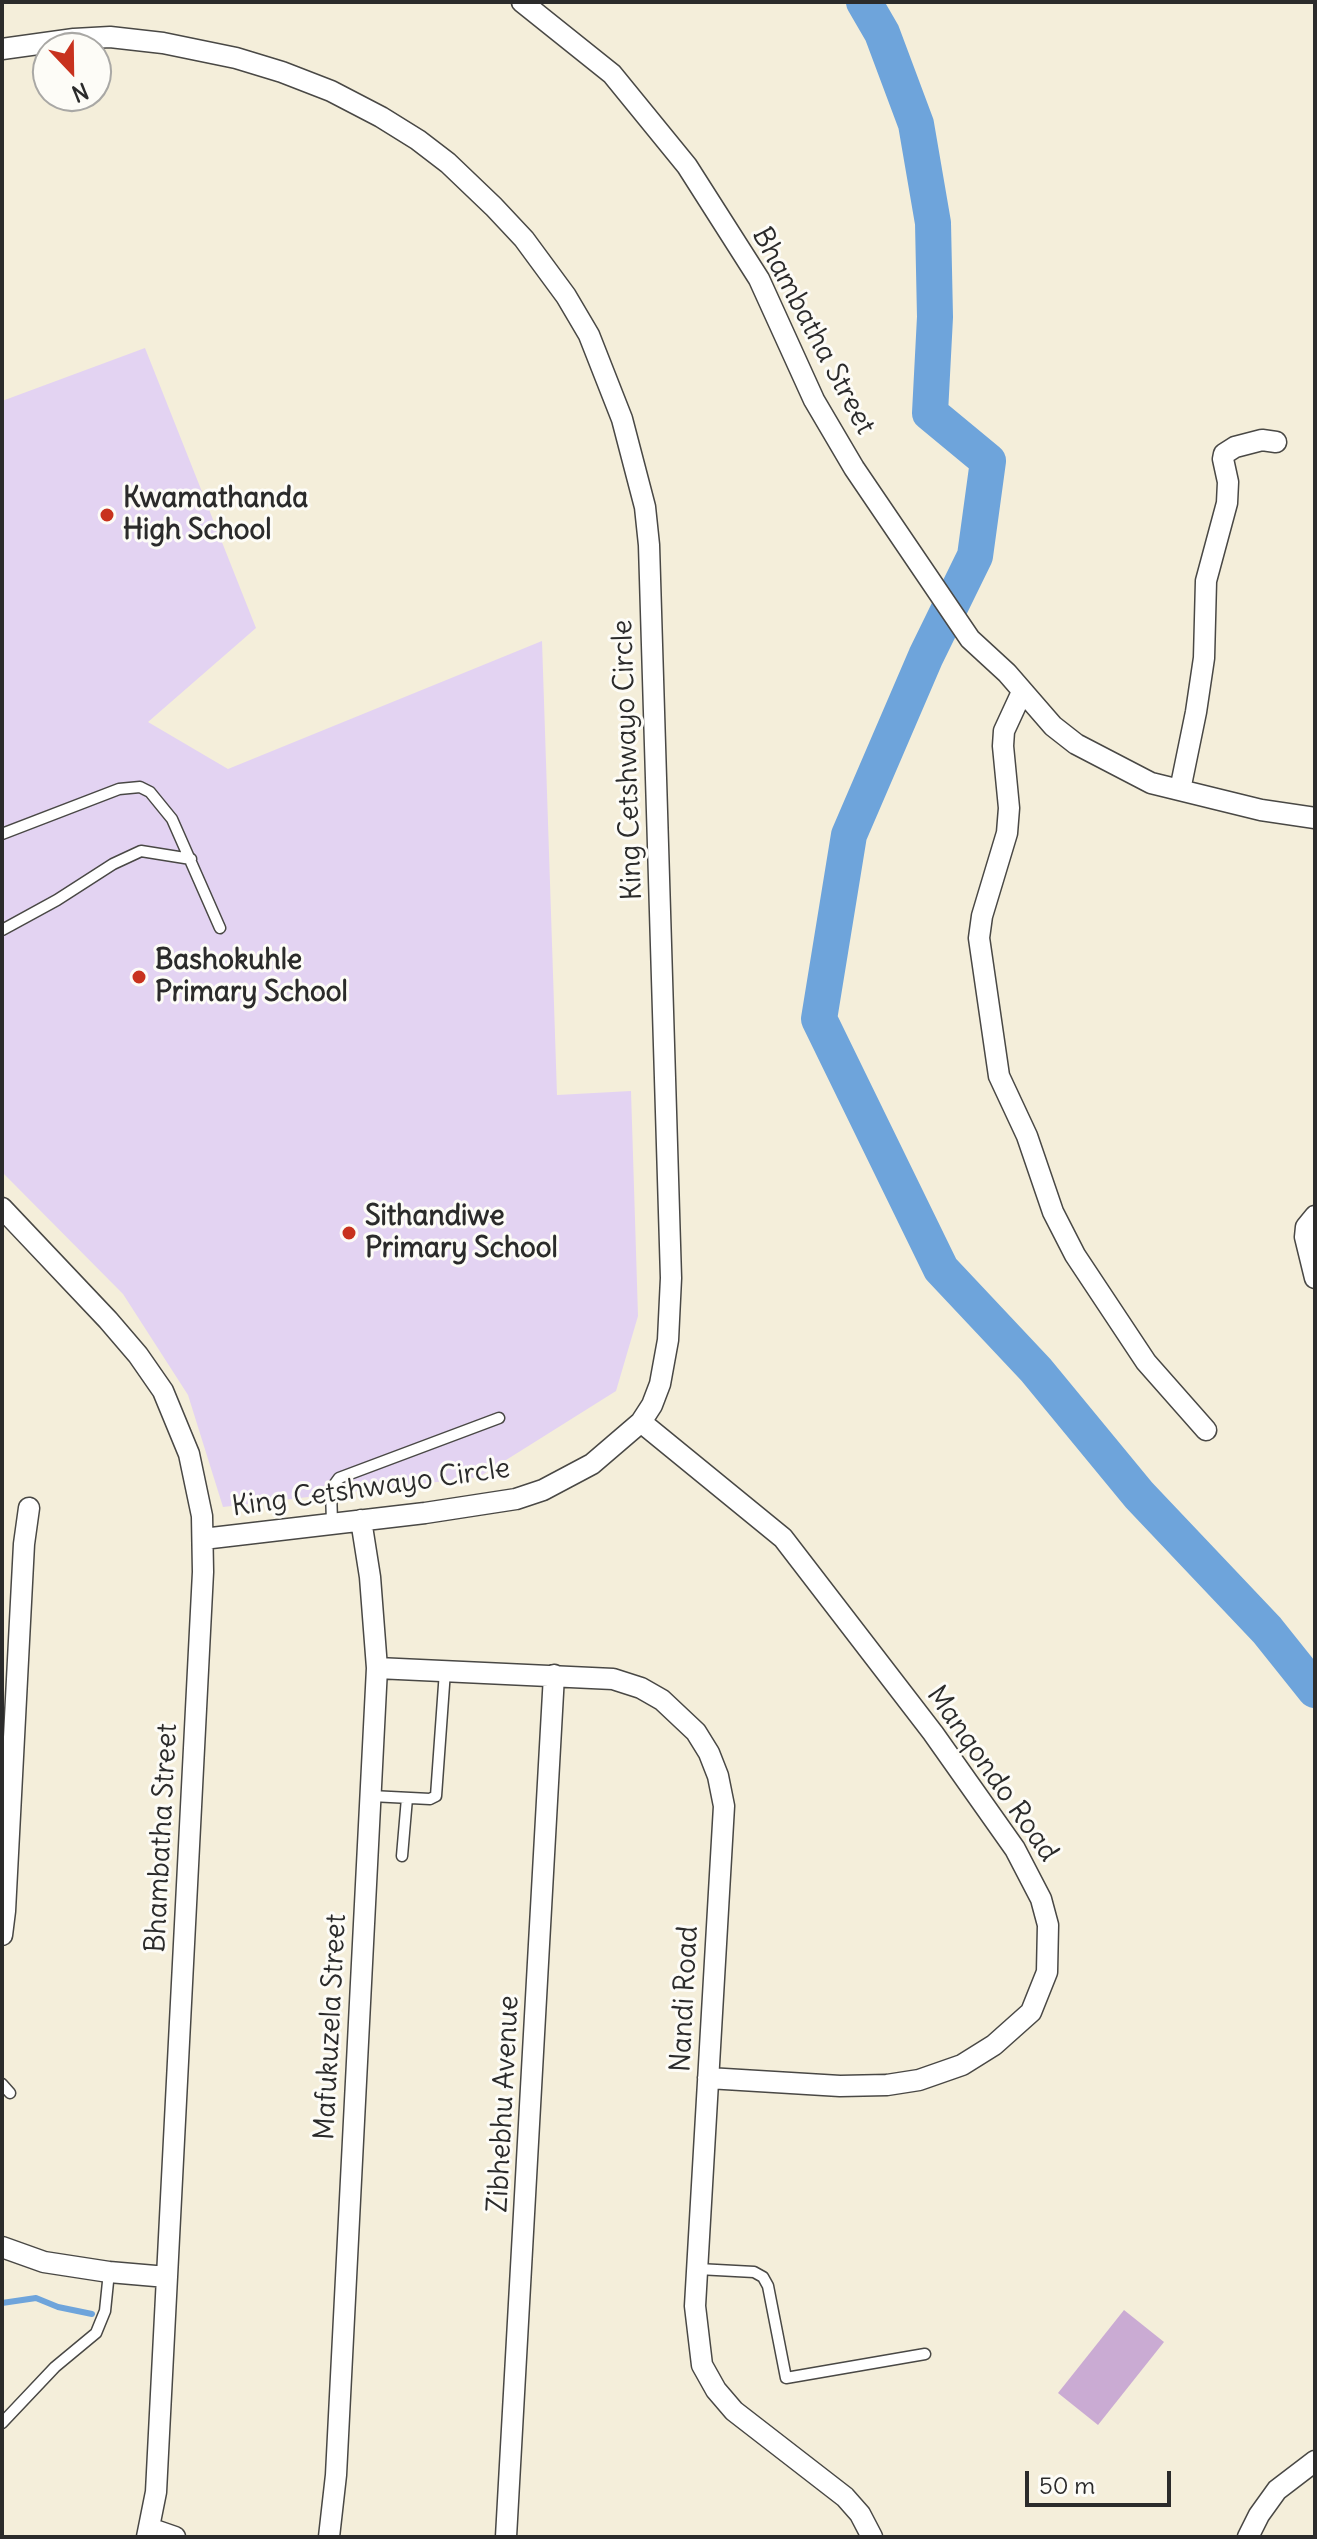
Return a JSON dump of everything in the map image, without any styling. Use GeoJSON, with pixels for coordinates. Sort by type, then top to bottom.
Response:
{"type":"FeatureCollection","features":[{"type":"Feature","properties":{"kind":"street","name":"Bhambatha Street"},"geometry":{"type":"LineString","coordinates":[[522,2],[612,74],[687,166],[759,279],[814,400],[835,437],[970,639],[1007,673],[1053,726],[1076,744],[1151,783],[1261,810],[1315,818]]}},
{"type":"Feature","properties":{"kind":"street","name":"King Cetshwayo Circle"},"geometry":{"type":"LineString","coordinates":[[2,49],[110,37],[163,43],[236,58],[331,91],[418,140],[457,172],[524,239],[566,296],[589,335],[622,419],[638,474],[649,545],[671,1278],[668,1340],[660,1384],[641,1422],[592,1464],[543,1490],[516,1499],[203,1539]]}},
{"type":"Feature","properties":{"kind":"street"},"geometry":{"type":"LineString","coordinates":[[1180,790],[1204,658],[1206,581],[1227,503],[1224,454],[1235,447],[1262,440],[1276,442]]}},
{"type":"Feature","properties":{"kind":"street"},"geometry":{"type":"LineString","coordinates":[[1028,699],[1004,731],[1009,808],[1007,833],[982,916],[979,938],[999,1076],[1027,1136],[1053,1212],[1075,1255],[1146,1362],[1206,1430]]}},
{"type":"Feature","properties":{"kind":"street","name":"Bhambatha Street"},"geometry":{"type":"LineString","coordinates":[[2,1208],[138,1355],[163,1391],[189,1454],[198,1488],[203,1539],[156,2492],[148,2533]]}},
{"type":"Feature","properties":{"kind":"street"},"geometry":{"type":"LineString","coordinates":[[1315,1216],[1306,1227],[1305,1237],[1315,1278]]}},
{"type":"Feature","properties":{"kind":"street","name":"Manqondo Road"},"geometry":{"type":"LineString","coordinates":[[641,1422],[765,1521],[791,1547],[933,1733],[1015,1849],[1041,1899],[1048,1925],[1047,1972],[1031,2012],[994,2045],[962,2065],[919,2080],[887,2085],[840,2086],[708,2078]]}},
{"type":"Feature","properties":{"kind":"street"},"geometry":{"type":"LineString","coordinates":[[2,1935],[24,1544],[29,1508]]}},
{"type":"Feature","properties":{"kind":"street","name":"Mafukuzela Street"},"geometry":{"type":"LineString","coordinates":[[329,2537],[336,2475],[377,1668],[370,1577],[361,1520]]}},
{"type":"Feature","properties":{"kind":"street","name":"Nandi Road"},"geometry":{"type":"LineString","coordinates":[[377,1668],[613,1679],[641,1688],[662,1700],[696,1732],[709,1753],[724,1806],[695,2306],[702,2365],[716,2390],[734,2411],[845,2497],[860,2514],[872,2537]]}},
{"type":"Feature","properties":{"kind":"street","name":"Zibhebhu Avenue"},"geometry":{"type":"LineString","coordinates":[[506,2537],[554,1675]]}},
{"type":"Feature","properties":{"kind":"street"},"geometry":{"type":"LineString","coordinates":[[2,2247],[44,2262],[167,2277]]}},
{"type":"Feature","properties":{"kind":"street"},"geometry":{"type":"LineString","coordinates":[[1248,2537],[1277,2490],[1315,2461]]}},
{"type":"Feature","properties":{"kind":"street"},"geometry":{"type":"LineString","coordinates":[[148,2533],[175,2537]]}},
{"type":"Feature","properties":{"kind":"lane"},"geometry":{"type":"LineString","coordinates":[[2,834],[119,789],[140,787],[161,803],[181,834],[220,928]]}},
{"type":"Feature","properties":{"kind":"lane"},"geometry":{"type":"LineString","coordinates":[[2,930],[113,864],[141,851],[191,859]]}},
{"type":"Feature","properties":{"kind":"lane"},"geometry":{"type":"LineString","coordinates":[[332,1523],[331,1489],[339,1478],[499,1418]]}},
{"type":"Feature","properties":{"kind":"lane"},"geometry":{"type":"LineString","coordinates":[[371,1796],[430,1799],[438,1792],[445,1671]]}},
{"type":"Feature","properties":{"kind":"lane"},"geometry":{"type":"LineString","coordinates":[[402,1856],[407,1798]]}},
{"type":"Feature","properties":{"kind":"lane"},"geometry":{"type":"LineString","coordinates":[[2,2084],[10,2093]]}},
{"type":"Feature","properties":{"kind":"lane"},"geometry":{"type":"LineString","coordinates":[[698,2269],[754,2272],[763,2277],[768,2286],[786,2378],[925,2354]]}},
{"type":"Feature","properties":{"kind":"lane"},"geometry":{"type":"LineString","coordinates":[[2,2423],[55,2367],[96,2333],[105,2311],[109,2272]]}},
{"type":"Feature","properties":{"kind":"shaded area"},"geometry":{"type":"Polygon","coordinates":[[[145,348],[256,628],[148,722],[228,769],[542,641],[557,1095],[631,1091],[638,1316],[616,1391],[479,1477],[223,1507],[188,1395],[123,1294],[2,1172],[2,401],[145,348]]]}},
{"type":"Feature","properties":{"kind":"building"},"geometry":{"type":"Polygon","coordinates":[[[1124,2310],[1164,2342],[1098,2425],[1058,2393],[1124,2310]]]}},
{"type":"Feature","properties":{"kind":"waterway"},"geometry":{"type":"LineString","coordinates":[[864,2],[882,33],[916,124],[933,223],[935,317],[930,413],[988,461],[975,556],[926,656],[849,835],[819,1019],[941,1269],[1036,1370],[1139,1495],[1267,1630],[1315,1690]]}},
{"type":"Feature","properties":{"kind":"waterway"},"geometry":{"type":"LineString","coordinates":[[2,2303],[36,2298],[58,2307],[92,2314]]}},
{"type":"Feature","properties":{"kind":"place","name":"Kwamathanda High School"},"geometry":{"type":"Point","coordinates":[107,515]}},
{"type":"Feature","properties":{"kind":"place","name":"Bashokuhle Primary School"},"geometry":{"type":"Point","coordinates":[139,977]}},
{"type":"Feature","properties":{"kind":"place","name":"Sithandiwe Primary School"},"geometry":{"type":"Point","coordinates":[349,1233]}}]}
